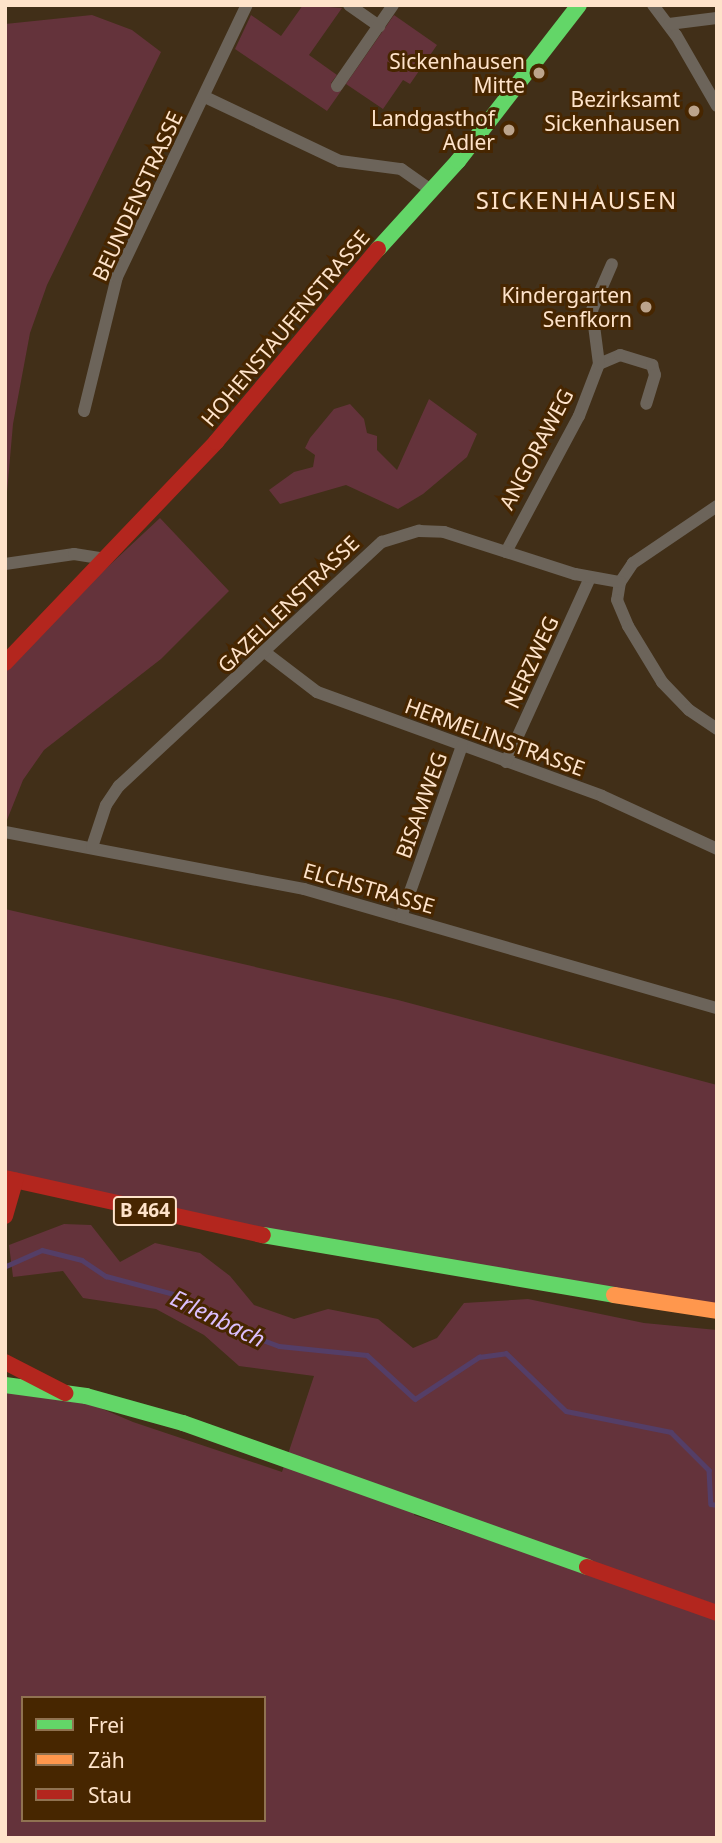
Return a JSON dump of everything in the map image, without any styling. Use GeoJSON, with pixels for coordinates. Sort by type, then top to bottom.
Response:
{"type":"FeatureCollection","features":[{"type":"Feature","properties":{"kind":"street","name":"BEUNDENSTRASSE"},"geometry":{"type":"LineString","coordinates":[[84,411],[117,277],[247,5]]}},
{"type":"Feature","properties":{"kind":"street"},"geometry":{"type":"LineString","coordinates":[[349,5],[379,26]]}},
{"type":"Feature","properties":{"kind":"street"},"geometry":{"type":"LineString","coordinates":[[337,86],[394,5]]}},
{"type":"Feature","properties":{"kind":"street","name":"HOHENSTAUFENSTRASSE"},"geometry":{"type":"LineString","coordinates":[[5,663],[216,442],[345,286],[432,191],[579,5]]}},
{"type":"Feature","properties":{"kind":"street"},"geometry":{"type":"LineString","coordinates":[[653,5],[669,24],[717,106]]}},
{"type":"Feature","properties":{"kind":"street"},"geometry":{"type":"LineString","coordinates":[[669,24],[717,18]]}},
{"type":"Feature","properties":{"kind":"street"},"geometry":{"type":"LineString","coordinates":[[205,97],[340,161],[401,169],[432,191]]}},
{"type":"Feature","properties":{"kind":"street","name":"ANGORAWEG"},"geometry":{"type":"LineString","coordinates":[[506,552],[579,416],[599,364],[592,310],[612,264]]}},
{"type":"Feature","properties":{"kind":"street"},"geometry":{"type":"LineString","coordinates":[[599,364],[620,355],[652,365],[655,375],[646,404]]}},
{"type":"Feature","properties":{"kind":"street"},"geometry":{"type":"LineString","coordinates":[[717,506],[633,563],[620,582],[619,607],[651,666],[679,701],[717,729]]}},
{"type":"Feature","properties":{"kind":"street","name":"GAZELLENSTRASSE"},"geometry":{"type":"LineString","coordinates":[[92,847],[100,817],[119,786],[266,653],[360,559],[396,536],[444,532],[590,578],[620,582]]}},
{"type":"Feature","properties":{"kind":"street"},"geometry":{"type":"LineString","coordinates":[[5,564],[74,554],[106,559]]}},
{"type":"Feature","properties":{"kind":"street","name":"NERZWEG"},"geometry":{"type":"LineString","coordinates":[[506,762],[590,578]]}},
{"type":"Feature","properties":{"kind":"street","name":"HERMELINSTRASSE"},"geometry":{"type":"LineString","coordinates":[[266,653],[317,692],[602,796],[717,849]]}},
{"type":"Feature","properties":{"kind":"street","name":"BISAMWEG"},"geometry":{"type":"LineString","coordinates":[[401,917],[462,746]]}},
{"type":"Feature","properties":{"kind":"street","name":"ELCHSTRASSE"},"geometry":{"type":"LineString","coordinates":[[5,832],[294,887],[717,1008]]}},
{"type":"Feature","properties":{"kind":"street"},"geometry":{"type":"LineString","coordinates":[[5,1216],[10,1179]]}},
{"type":"Feature","properties":{"kind":"street","name":"B 464"},"geometry":{"type":"LineString","coordinates":[[10,1179],[326,1249],[717,1311]]}},
{"type":"Feature","properties":{"kind":"street"},"geometry":{"type":"LineString","coordinates":[[5,1362],[65,1393]]}},
{"type":"Feature","properties":{"kind":"street"},"geometry":{"type":"LineString","coordinates":[[5,1385],[65,1393],[183,1423],[717,1614]]}},
{"type":"Feature","properties":{"kind":"shaded area"},"geometry":{"type":"Polygon","coordinates":[[[303,5],[342,8],[309,55],[337,75],[331,83],[341,91],[394,15],[437,45],[410,84],[403,80],[383,109],[346,84],[327,111],[235,49],[251,15],[281,36],[303,5]]]}},
{"type":"Feature","properties":{"kind":"shaded area"},"geometry":{"type":"Polygon","coordinates":[[[92,15],[132,30],[161,52],[47,285],[30,333],[13,424],[5,515],[5,24],[92,15]]]}},
{"type":"Feature","properties":{"kind":"shaded area"},"geometry":{"type":"Polygon","coordinates":[[[429,399],[477,434],[467,457],[423,494],[398,509],[346,485],[280,504],[269,490],[294,472],[313,467],[315,455],[305,448],[310,438],[334,409],[350,404],[364,419],[367,433],[377,436],[377,450],[397,470],[429,399]]]}},
{"type":"Feature","properties":{"kind":"shaded area"},"geometry":{"type":"Polygon","coordinates":[[[160,518],[229,591],[161,659],[44,750],[23,780],[5,825],[5,663],[160,518]]]}},
{"type":"Feature","properties":{"kind":"shaded area"},"geometry":{"type":"Polygon","coordinates":[[[5,909],[398,1000],[717,1085],[717,1311],[630,1299],[5,1178],[5,909]]]}},
{"type":"Feature","properties":{"kind":"shaded area"},"geometry":{"type":"Polygon","coordinates":[[[64,1224],[91,1225],[120,1262],[155,1243],[200,1253],[230,1276],[254,1305],[294,1319],[328,1309],[378,1319],[413,1348],[437,1338],[464,1303],[528,1299],[644,1323],[717,1330],[717,1605],[418,1504],[414,1515],[717,1617],[717,1838],[5,1838],[5,1385],[65,1393],[133,1422],[282,1472],[314,1376],[239,1366],[204,1335],[156,1309],[83,1298],[63,1271],[13,1277],[9,1245],[64,1224]]]}},
{"type":"Feature","properties":{"kind":"waterway","name":"Erlenbach"},"geometry":{"type":"LineString","coordinates":[[6,1266],[42,1250],[82,1260],[106,1276],[185,1297],[228,1327],[279,1346],[367,1355],[415,1399],[479,1357],[506,1353],[566,1411],[671,1432],[709,1470],[711,1504],[717,1505]]}},
{"type":"Feature","properties":{"kind":"traffic: fast"},"geometry":{"type":"LineString","coordinates":[[378,249],[458,161],[579,5]]}},
{"type":"Feature","properties":{"kind":"traffic: fast"},"geometry":{"type":"LineString","coordinates":[[263,1235],[614,1295]]}},
{"type":"Feature","properties":{"kind":"traffic: fast"},"geometry":{"type":"LineString","coordinates":[[5,1385],[86,1396],[183,1423],[587,1567]]}},
{"type":"Feature","properties":{"kind":"traffic: slow"},"geometry":{"type":"LineString","coordinates":[[614,1295],[717,1311]]}},
{"type":"Feature","properties":{"kind":"traffic: jam"},"geometry":{"type":"LineString","coordinates":[[5,663],[216,442],[378,249]]}},
{"type":"Feature","properties":{"kind":"traffic: jam"},"geometry":{"type":"LineString","coordinates":[[5,1178],[263,1235]]}},
{"type":"Feature","properties":{"kind":"traffic: jam"},"geometry":{"type":"LineString","coordinates":[[5,1216],[15,1180]]}},
{"type":"Feature","properties":{"kind":"traffic: jam"},"geometry":{"type":"LineString","coordinates":[[5,1362],[65,1393]]}},
{"type":"Feature","properties":{"kind":"traffic: jam"},"geometry":{"type":"LineString","coordinates":[[587,1567],[717,1613]]}},
{"type":"Feature","properties":{"kind":"place","name":"Sickenhausen Mitte"},"geometry":{"type":"Point","coordinates":[539,73]}},
{"type":"Feature","properties":{"kind":"place","name":"Bezirksamt Sickenhausen"},"geometry":{"type":"Point","coordinates":[694,111]}},
{"type":"Feature","properties":{"kind":"place","name":"Landgasthof Adler"},"geometry":{"type":"Point","coordinates":[509,130]}},
{"type":"Feature","properties":{"kind":"place","name":"Kindergarten Senfkorn"},"geometry":{"type":"Point","coordinates":[646,307]}},
{"type":"Feature","properties":{"kind":"district","name":"SICKENHAUSEN"},"geometry":{"type":"Point","coordinates":[577,200]}}]}
